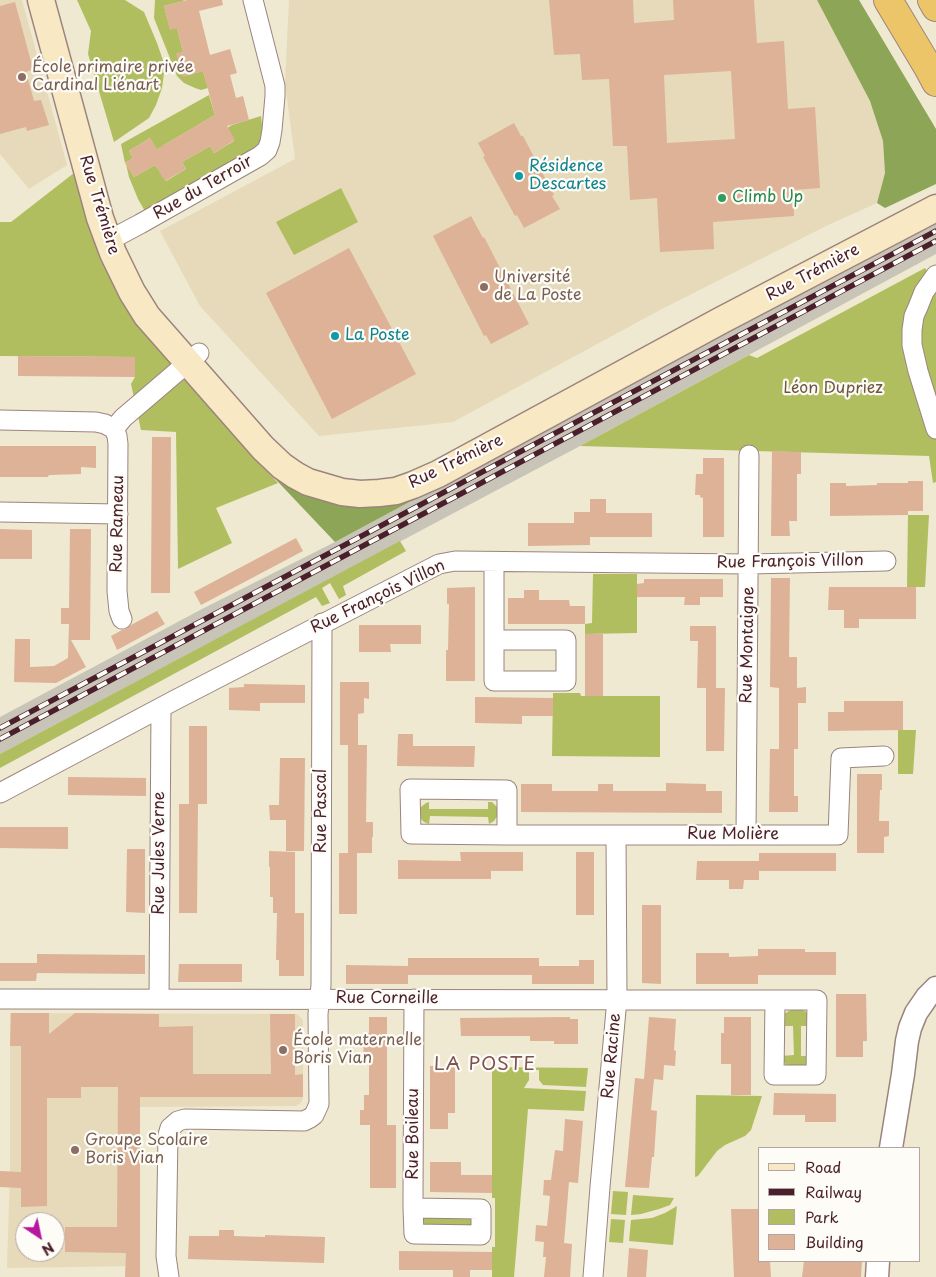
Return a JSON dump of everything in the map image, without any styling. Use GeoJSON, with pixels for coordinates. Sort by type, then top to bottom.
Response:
{"type":"FeatureCollection","features":[{"type":"Feature","properties":{"kind":"highway"},"geometry":{"type":"LineString","coordinates":[[888,0],[936,82]]}},
{"type":"Feature","properties":{"kind":"highway"},"geometry":{"type":"LineString","coordinates":[[932,0],[936,6]]}},
{"type":"Feature","properties":{"kind":"main road","name":"Rue Trémière"},"geometry":{"type":"LineString","coordinates":[[41,0],[94,197],[115,238],[131,258],[194,358],[263,448],[282,466],[295,475],[308,482],[342,492],[360,494],[396,490],[438,474],[720,321],[936,208]]}},
{"type":"Feature","properties":{"kind":"main road","name":"Rue Trémière"},"geometry":{"type":"LineString","coordinates":[[58,0],[98,151],[115,238]]}},
{"type":"Feature","properties":{"kind":"main road","name":"Rue Trémière"},"geometry":{"type":"LineString","coordinates":[[194,358],[274,438],[293,455],[312,467],[331,475],[348,479],[369,480],[389,477],[421,465],[831,247],[936,200]]}},
{"type":"Feature","properties":{"kind":"street","name":"Rue du Terroir"},"geometry":{"type":"LineString","coordinates":[[115,238],[260,156],[267,150],[272,130],[275,86],[253,0]]}},
{"type":"Feature","properties":{"kind":"street"},"geometry":{"type":"LineString","coordinates":[[936,275],[924,292],[918,306],[912,330],[912,345],[918,371],[936,429]]}},
{"type":"Feature","properties":{"kind":"street"},"geometry":{"type":"LineString","coordinates":[[0,420],[96,422],[114,429],[126,415],[194,358]]}},
{"type":"Feature","properties":{"kind":"street","name":"Rue Rameau"},"geometry":{"type":"LineString","coordinates":[[114,429],[118,444],[117,592],[122,619]]}},
{"type":"Feature","properties":{"kind":"street","name":"Rue Montaigne"},"geometry":{"type":"LineString","coordinates":[[746,835],[749,456]]}},
{"type":"Feature","properties":{"kind":"street"},"geometry":{"type":"LineString","coordinates":[[0,512],[118,514]]}},
{"type":"Feature","properties":{"kind":"street","name":"Rue François Villon"},"geometry":{"type":"LineString","coordinates":[[0,793],[322,623],[439,564],[456,561],[748,564],[886,561]]}},
{"type":"Feature","properties":{"kind":"street"},"geometry":{"type":"LineString","coordinates":[[494,562],[494,640]]}},
{"type":"Feature","properties":{"kind":"street","name":"Rue Pascal"},"geometry":{"type":"LineString","coordinates":[[169,1277],[166,1256],[168,1135],[170,1128],[178,1121],[185,1119],[304,1121],[314,1115],[319,1104],[318,1014],[321,975],[322,623]]}},
{"type":"Feature","properties":{"kind":"street","name":"Rue Jules Verne"},"geometry":{"type":"LineString","coordinates":[[159,999],[161,708]]}},
{"type":"Feature","properties":{"kind":"street","name":"Rue Molière"},"geometry":{"type":"LineString","coordinates":[[507,835],[507,790],[410,789],[411,834],[507,835],[838,835],[841,758],[884,756]]}},
{"type":"Feature","properties":{"kind":"street","name":"Rue Racine"},"geometry":{"type":"LineString","coordinates":[[593,1277],[617,999],[616,835]]}},
{"type":"Feature","properties":{"kind":"street"},"geometry":{"type":"LineString","coordinates":[[903,1074],[907,1041],[916,1012],[926,997],[936,988]]}},
{"type":"Feature","properties":{"kind":"street","name":"Rue Corneille"},"geometry":{"type":"LineString","coordinates":[[0,999],[774,1000]]}},
{"type":"Feature","properties":{"kind":"street","name":"Rue Boileau"},"geometry":{"type":"LineString","coordinates":[[413,1208],[414,999]]}},
{"type":"Feature","properties":{"kind":"street"},"geometry":{"type":"LineString","coordinates":[[890,1147],[910,1042],[921,1023],[936,1008]]}},
{"type":"Feature","properties":{"kind":"street"},"geometry":{"type":"LineString","coordinates":[[877,1277],[878,1262]]}},
{"type":"Feature","properties":{"kind":"shaded area","name":"École primaire privée Cardinal Liénart"},"geometry":{"type":"Polygon","coordinates":[[[0,0],[22,0],[67,165],[29,189],[0,154],[0,0]]]}},
{"type":"Feature","properties":{"kind":"shaded area"},"geometry":{"type":"Polygon","coordinates":[[[289,0],[817,0],[870,101],[883,141],[885,173],[877,203],[826,226],[660,310],[453,422],[319,436],[200,306],[160,231],[295,159],[285,83],[289,0]]]}},
{"type":"Feature","properties":{"kind":"shaded area"},"geometry":{"type":"Polygon","coordinates":[[[936,220],[936,254],[580,446],[0,754],[0,717],[202,609],[335,542],[936,220]]]}},
{"type":"Feature","properties":{"kind":"shaded area","name":"Groupe Scolaire Boris Vian"},"geometry":{"type":"Polygon","coordinates":[[[10,1013],[297,1014],[303,1020],[303,1097],[301,1103],[296,1106],[140,1107],[139,1266],[7,1268],[10,1171],[10,1013]]]}},
{"type":"Feature","properties":{"kind":"green space"},"geometry":{"type":"Polygon","coordinates":[[[77,0],[125,0],[144,12],[165,66],[162,88],[149,118],[114,142],[88,54],[91,31],[77,0]]]}},
{"type":"Feature","properties":{"kind":"green space"},"geometry":{"type":"Polygon","coordinates":[[[155,0],[184,1],[164,6],[170,29],[177,28],[183,52],[177,54],[183,76],[203,71],[208,88],[201,90],[195,88],[184,83],[177,76],[154,18],[155,0]]]}},
{"type":"Feature","properties":{"kind":"green space"},"geometry":{"type":"Polygon","coordinates":[[[817,0],[859,0],[936,129],[936,184],[885,208],[877,203],[885,173],[883,141],[870,101],[817,0]]]}},
{"type":"Feature","properties":{"kind":"green space"},"geometry":{"type":"Polygon","coordinates":[[[209,95],[215,115],[164,145],[158,152],[150,138],[129,151],[133,158],[125,163],[121,144],[209,95]]]}},
{"type":"Feature","properties":{"kind":"green space"},"geometry":{"type":"Polygon","coordinates":[[[261,116],[264,143],[146,213],[129,177],[126,164],[134,177],[155,165],[166,181],[186,169],[182,162],[210,146],[214,153],[234,141],[227,128],[261,116]]]}},
{"type":"Feature","properties":{"kind":"green space"},"geometry":{"type":"Polygon","coordinates":[[[74,173],[77,175],[96,245],[120,297],[278,483],[216,508],[232,543],[178,569],[176,432],[141,430],[131,384],[135,377],[135,357],[0,356],[0,222],[11,222],[74,173]]]}},
{"type":"Feature","properties":{"kind":"green space"},"geometry":{"type":"Polygon","coordinates":[[[341,188],[358,222],[294,255],[276,222],[341,188]]]}},
{"type":"Feature","properties":{"kind":"green space","name":"Léon Dupriez"},"geometry":{"type":"Polygon","coordinates":[[[925,268],[936,284],[936,482],[933,483],[929,456],[580,446],[749,355],[757,358],[925,268]]]}},
{"type":"Feature","properties":{"kind":"green space"},"geometry":{"type":"Polygon","coordinates":[[[267,461],[282,474],[428,492],[335,542],[262,465],[267,461]]]}},
{"type":"Feature","properties":{"kind":"green space"},"geometry":{"type":"Polygon","coordinates":[[[908,515],[929,515],[925,587],[907,587],[908,515]]]}},
{"type":"Feature","properties":{"kind":"green space"},"geometry":{"type":"Polygon","coordinates":[[[400,541],[406,551],[343,586],[346,595],[339,599],[330,583],[322,588],[330,603],[322,606],[316,597],[0,768],[0,754],[400,541]]]}},
{"type":"Feature","properties":{"kind":"green space"},"geometry":{"type":"Polygon","coordinates":[[[593,574],[637,574],[637,633],[585,634],[585,624],[592,623],[593,574]]]}},
{"type":"Feature","properties":{"kind":"green space"},"geometry":{"type":"Polygon","coordinates":[[[553,693],[580,693],[581,696],[660,696],[660,757],[552,756],[553,693]]]}},
{"type":"Feature","properties":{"kind":"green space"},"geometry":{"type":"Polygon","coordinates":[[[898,730],[916,730],[913,774],[898,774],[898,730]]]}},
{"type":"Feature","properties":{"kind":"green space"},"geometry":{"type":"Polygon","coordinates":[[[429,802],[429,809],[488,809],[488,802],[492,802],[497,807],[498,815],[489,824],[488,817],[430,816],[429,824],[421,819],[419,814],[421,807],[429,802]]]}},
{"type":"Feature","properties":{"kind":"green space"},"geometry":{"type":"Polygon","coordinates":[[[794,1008],[800,1008],[809,1014],[813,1026],[801,1026],[801,1056],[813,1056],[805,1068],[787,1066],[781,1056],[794,1055],[793,1026],[781,1026],[784,1014],[794,1008]]]}},
{"type":"Feature","properties":{"kind":"green space"},"geometry":{"type":"Polygon","coordinates":[[[492,1067],[588,1068],[586,1087],[543,1085],[539,1080],[539,1070],[529,1070],[529,1080],[524,1088],[586,1091],[584,1111],[528,1109],[514,1277],[492,1277],[492,1247],[495,1247],[495,1198],[492,1198],[492,1067]]]}},
{"type":"Feature","properties":{"kind":"green space"},"geometry":{"type":"Polygon","coordinates":[[[696,1095],[762,1096],[751,1130],[745,1136],[725,1145],[717,1151],[698,1176],[695,1177],[696,1095]]]}},
{"type":"Feature","properties":{"kind":"green space"},"geometry":{"type":"Polygon","coordinates":[[[613,1191],[628,1192],[626,1215],[611,1214],[613,1191]]]}},
{"type":"Feature","properties":{"kind":"green space"},"geometry":{"type":"Polygon","coordinates":[[[633,1195],[674,1198],[670,1205],[641,1214],[631,1215],[633,1195]]]}},
{"type":"Feature","properties":{"kind":"green space"},"geometry":{"type":"Polygon","coordinates":[[[677,1206],[673,1245],[629,1241],[631,1220],[652,1218],[677,1206]]]}},
{"type":"Feature","properties":{"kind":"green space"},"geometry":{"type":"Polygon","coordinates":[[[422,1216],[473,1217],[474,1227],[424,1228],[420,1218],[422,1216]]]}},
{"type":"Feature","properties":{"kind":"green space"},"geometry":{"type":"Polygon","coordinates":[[[611,1219],[625,1220],[623,1243],[609,1242],[611,1219]]]}},
{"type":"Feature","properties":{"kind":"building"},"geometry":{"type":"Polygon","coordinates":[[[187,0],[222,0],[223,5],[199,11],[210,55],[230,49],[237,73],[230,75],[236,98],[243,96],[249,120],[227,126],[235,140],[214,153],[210,146],[182,162],[186,169],[165,181],[155,165],[134,177],[125,163],[133,158],[129,151],[150,138],[157,149],[215,115],[203,71],[183,77],[176,53],[183,52],[177,28],[170,30],[164,6],[187,0]]]}},
{"type":"Feature","properties":{"kind":"building"},"geometry":{"type":"Polygon","coordinates":[[[549,0],[633,0],[634,23],[674,20],[673,0],[754,0],[757,43],[784,41],[788,109],[815,107],[820,188],[793,190],[794,216],[713,222],[714,249],[660,252],[657,198],[630,200],[627,146],[613,146],[609,79],[582,80],[580,54],[554,55],[549,0]],[[731,71],[664,75],[667,143],[735,139],[731,71]]]}},
{"type":"Feature","properties":{"kind":"building"},"geometry":{"type":"Polygon","coordinates":[[[15,2],[33,69],[26,72],[34,101],[41,100],[49,125],[27,131],[26,127],[0,134],[0,6],[15,2]]]}},
{"type":"Feature","properties":{"kind":"building","name":"Résidence Descartes"},"geometry":{"type":"Polygon","coordinates":[[[514,123],[521,136],[523,136],[560,209],[524,228],[517,215],[515,216],[483,157],[485,156],[478,143],[514,123]]]}},
{"type":"Feature","properties":{"kind":"building","name":"Université de La Poste"},"geometry":{"type":"Polygon","coordinates":[[[471,216],[484,237],[529,324],[491,344],[486,335],[484,336],[433,236],[471,216]]]}},
{"type":"Feature","properties":{"kind":"building","name":"La Poste"},"geometry":{"type":"Polygon","coordinates":[[[349,248],[416,374],[332,419],[266,293],[349,248]]]}},
{"type":"Feature","properties":{"kind":"building"},"geometry":{"type":"Polygon","coordinates":[[[18,356],[135,357],[135,377],[18,376],[18,356]]]}},
{"type":"Feature","properties":{"kind":"building"},"geometry":{"type":"Polygon","coordinates":[[[152,437],[171,437],[170,593],[151,593],[152,437]]]}},
{"type":"Feature","properties":{"kind":"building"},"geometry":{"type":"Polygon","coordinates":[[[0,446],[96,446],[96,468],[81,467],[81,474],[50,475],[48,477],[0,477],[0,446]]]}},
{"type":"Feature","properties":{"kind":"building"},"geometry":{"type":"Polygon","coordinates":[[[772,451],[801,452],[801,474],[797,474],[797,521],[789,521],[790,536],[771,536],[772,451]]]}},
{"type":"Feature","properties":{"kind":"building"},"geometry":{"type":"Polygon","coordinates":[[[703,458],[724,458],[724,537],[703,537],[703,498],[700,495],[695,495],[696,474],[703,474],[703,458]]]}},
{"type":"Feature","properties":{"kind":"building"},"geometry":{"type":"Polygon","coordinates":[[[908,481],[923,481],[923,511],[908,511],[908,515],[830,516],[830,483],[846,483],[846,486],[908,483],[908,481]]]}},
{"type":"Feature","properties":{"kind":"building"},"geometry":{"type":"Polygon","coordinates":[[[590,499],[606,499],[606,513],[652,513],[652,537],[590,537],[590,545],[528,546],[528,523],[574,523],[574,512],[590,512],[590,499]]]}},
{"type":"Feature","properties":{"kind":"building"},"geometry":{"type":"Polygon","coordinates":[[[0,529],[32,530],[32,559],[0,559],[0,529]]]}},
{"type":"Feature","properties":{"kind":"building"},"geometry":{"type":"Polygon","coordinates":[[[70,529],[91,529],[90,640],[71,640],[86,667],[56,683],[14,682],[15,639],[30,639],[30,667],[54,666],[68,658],[69,624],[61,624],[61,608],[69,608],[70,529]]]}},
{"type":"Feature","properties":{"kind":"building"},"geometry":{"type":"Polygon","coordinates":[[[296,538],[303,551],[201,605],[194,592],[296,538]]]}},
{"type":"Feature","properties":{"kind":"building"},"geometry":{"type":"Polygon","coordinates":[[[771,578],[790,578],[789,657],[797,657],[797,688],[806,687],[806,703],[798,703],[798,749],[794,749],[794,796],[798,796],[798,812],[769,812],[770,749],[779,749],[779,688],[770,687],[771,578]]]}},
{"type":"Feature","properties":{"kind":"building"},"geometry":{"type":"Polygon","coordinates":[[[644,579],[723,579],[723,597],[700,597],[700,605],[684,605],[685,597],[637,597],[637,584],[644,583],[644,579]]]}},
{"type":"Feature","properties":{"kind":"building"},"geometry":{"type":"Polygon","coordinates":[[[475,587],[475,681],[446,681],[449,604],[447,604],[447,588],[475,587]]]}},
{"type":"Feature","properties":{"kind":"building"},"geometry":{"type":"Polygon","coordinates":[[[829,587],[916,587],[916,619],[859,619],[859,628],[844,628],[844,610],[828,610],[829,587]]]}},
{"type":"Feature","properties":{"kind":"building"},"geometry":{"type":"Polygon","coordinates":[[[524,590],[539,590],[539,600],[569,600],[570,606],[585,606],[585,624],[508,624],[508,598],[524,598],[524,590]]]}},
{"type":"Feature","properties":{"kind":"building"},"geometry":{"type":"Polygon","coordinates":[[[157,611],[165,624],[117,650],[111,636],[157,611]]]}},
{"type":"Feature","properties":{"kind":"building"},"geometry":{"type":"Polygon","coordinates":[[[359,625],[421,625],[421,644],[390,644],[391,652],[359,652],[359,625]]]}},
{"type":"Feature","properties":{"kind":"building"},"geometry":{"type":"Polygon","coordinates":[[[690,626],[716,626],[716,688],[697,688],[698,641],[690,641],[690,626]]]}},
{"type":"Feature","properties":{"kind":"building"},"geometry":{"type":"Polygon","coordinates":[[[585,634],[603,634],[603,696],[585,696],[585,634]]]}},
{"type":"Feature","properties":{"kind":"building"},"geometry":{"type":"Polygon","coordinates":[[[340,682],[369,682],[369,699],[364,698],[364,713],[358,714],[358,745],[367,745],[366,822],[373,822],[373,837],[372,853],[357,853],[357,914],[339,914],[339,853],[348,853],[348,745],[340,745],[340,682]]]}},
{"type":"Feature","properties":{"kind":"building"},"geometry":{"type":"Polygon","coordinates":[[[244,684],[305,685],[305,703],[260,703],[260,711],[229,710],[229,688],[244,687],[244,684]]]}},
{"type":"Feature","properties":{"kind":"building"},"geometry":{"type":"Polygon","coordinates":[[[706,688],[725,688],[724,751],[706,751],[706,688]]]}},
{"type":"Feature","properties":{"kind":"building"},"geometry":{"type":"Polygon","coordinates":[[[475,697],[553,698],[553,716],[522,716],[522,724],[475,723],[475,697]]]}},
{"type":"Feature","properties":{"kind":"building"},"geometry":{"type":"Polygon","coordinates":[[[844,701],[903,701],[903,730],[828,731],[828,712],[844,712],[844,701]]]}},
{"type":"Feature","properties":{"kind":"building"},"geometry":{"type":"Polygon","coordinates":[[[189,726],[207,726],[207,804],[198,804],[197,913],[179,913],[179,804],[189,804],[189,726]]]}},
{"type":"Feature","properties":{"kind":"building"},"geometry":{"type":"Polygon","coordinates":[[[398,734],[413,734],[413,746],[475,746],[474,767],[397,766],[398,734]]]}},
{"type":"Feature","properties":{"kind":"building"},"geometry":{"type":"Polygon","coordinates":[[[280,758],[305,758],[304,851],[286,851],[286,820],[270,820],[269,805],[279,805],[280,758]]]}},
{"type":"Feature","properties":{"kind":"building"},"geometry":{"type":"Polygon","coordinates":[[[857,774],[882,774],[879,821],[889,821],[889,836],[884,837],[884,853],[857,853],[857,774]]]}},
{"type":"Feature","properties":{"kind":"building"},"geometry":{"type":"Polygon","coordinates":[[[68,777],[146,778],[146,796],[68,795],[68,777]]]}},
{"type":"Feature","properties":{"kind":"building"},"geometry":{"type":"Polygon","coordinates":[[[666,783],[706,784],[706,791],[722,791],[722,813],[521,812],[521,784],[552,784],[552,791],[598,791],[598,784],[613,784],[613,791],[666,791],[666,783]]]}},
{"type":"Feature","properties":{"kind":"building"},"geometry":{"type":"Polygon","coordinates":[[[0,827],[68,827],[68,849],[0,848],[0,827]]]}},
{"type":"Feature","properties":{"kind":"building"},"geometry":{"type":"Polygon","coordinates":[[[127,849],[145,849],[145,913],[126,912],[127,849]]]}},
{"type":"Feature","properties":{"kind":"building"},"geometry":{"type":"Polygon","coordinates":[[[269,851],[295,852],[295,913],[304,913],[304,976],[279,976],[279,960],[276,960],[277,913],[273,913],[273,897],[270,897],[269,851]]]}},
{"type":"Feature","properties":{"kind":"building"},"geometry":{"type":"Polygon","coordinates":[[[460,852],[523,852],[523,871],[491,871],[491,879],[398,879],[398,860],[461,861],[460,852]]]}},
{"type":"Feature","properties":{"kind":"building"},"geometry":{"type":"Polygon","coordinates":[[[576,852],[594,852],[594,915],[576,915],[576,852]]]}},
{"type":"Feature","properties":{"kind":"building"},"geometry":{"type":"Polygon","coordinates":[[[759,853],[836,853],[836,871],[759,871],[759,853]]]}},
{"type":"Feature","properties":{"kind":"building"},"geometry":{"type":"Polygon","coordinates":[[[697,861],[759,861],[759,880],[744,880],[743,889],[729,889],[729,880],[696,880],[697,861]]]}},
{"type":"Feature","properties":{"kind":"building"},"geometry":{"type":"Polygon","coordinates":[[[642,905],[661,905],[661,984],[642,983],[642,905]]]}},
{"type":"Feature","properties":{"kind":"building"},"geometry":{"type":"Polygon","coordinates":[[[758,949],[805,949],[805,952],[836,952],[836,975],[758,975],[758,984],[696,984],[696,953],[729,953],[729,957],[758,956],[758,949]]]}},
{"type":"Feature","properties":{"kind":"building"},"geometry":{"type":"Polygon","coordinates":[[[37,954],[145,955],[145,974],[37,973],[36,981],[0,981],[0,963],[37,963],[37,954]]]}},
{"type":"Feature","properties":{"kind":"building"},"geometry":{"type":"Polygon","coordinates":[[[408,958],[539,958],[539,966],[579,966],[579,960],[594,960],[594,984],[532,984],[532,975],[408,975],[408,984],[346,984],[346,965],[408,966],[408,958]]]}},
{"type":"Feature","properties":{"kind":"building"},"geometry":{"type":"Polygon","coordinates":[[[179,964],[242,964],[242,982],[178,982],[179,964]]]}},
{"type":"Feature","properties":{"kind":"building"},"geometry":{"type":"Polygon","coordinates":[[[836,994],[866,994],[867,1041],[863,1041],[863,1057],[836,1057],[836,994]]]}},
{"type":"Feature","properties":{"kind":"building"},"geometry":{"type":"Polygon","coordinates":[[[11,1013],[49,1013],[49,1034],[75,1013],[159,1014],[159,1027],[193,1026],[193,1074],[271,1074],[270,1014],[295,1014],[295,1075],[303,1074],[303,1097],[140,1097],[140,1277],[125,1277],[126,1253],[65,1252],[65,1227],[117,1227],[118,1087],[81,1087],[81,1098],[47,1098],[47,1206],[21,1207],[21,1188],[0,1187],[0,1171],[21,1172],[21,1046],[10,1046],[11,1013]]]}},
{"type":"Feature","properties":{"kind":"building"},"geometry":{"type":"Polygon","coordinates":[[[369,1017],[387,1017],[387,1125],[396,1125],[396,1188],[370,1188],[370,1125],[360,1125],[360,1110],[364,1110],[364,1095],[369,1095],[369,1064],[363,1064],[364,1033],[369,1033],[369,1017]]]}},
{"type":"Feature","properties":{"kind":"building"},"geometry":{"type":"Polygon","coordinates":[[[570,1017],[570,1019],[578,1019],[578,1044],[530,1041],[530,1036],[461,1036],[460,1018],[570,1017]]]}},
{"type":"Feature","properties":{"kind":"building"},"geometry":{"type":"Polygon","coordinates":[[[649,1017],[676,1019],[675,1066],[664,1065],[663,1080],[654,1079],[651,1110],[657,1111],[654,1157],[652,1157],[649,1188],[625,1187],[635,1078],[644,1079],[649,1017]]]}},
{"type":"Feature","properties":{"kind":"building"},"geometry":{"type":"Polygon","coordinates":[[[724,1017],[751,1017],[751,1095],[731,1095],[731,1064],[721,1064],[721,1033],[724,1033],[724,1017]]]}},
{"type":"Feature","properties":{"kind":"building"},"geometry":{"type":"Polygon","coordinates":[[[430,1066],[455,1066],[455,1113],[448,1113],[448,1129],[430,1129],[430,1066]]]}},
{"type":"Feature","properties":{"kind":"building"},"geometry":{"type":"Polygon","coordinates":[[[774,1093],[836,1094],[836,1122],[805,1122],[805,1115],[773,1115],[774,1093]]]}},
{"type":"Feature","properties":{"kind":"building"},"geometry":{"type":"Polygon","coordinates":[[[565,1119],[583,1121],[578,1183],[569,1182],[564,1243],[572,1244],[570,1277],[544,1277],[546,1257],[543,1257],[544,1242],[535,1241],[536,1225],[547,1226],[550,1196],[543,1195],[544,1180],[551,1180],[555,1150],[563,1151],[565,1119]]]}},
{"type":"Feature","properties":{"kind":"building"},"geometry":{"type":"Polygon","coordinates":[[[430,1162],[461,1162],[461,1175],[492,1175],[492,1193],[430,1192],[430,1162]]]}},
{"type":"Feature","properties":{"kind":"building"},"geometry":{"type":"Polygon","coordinates":[[[731,1209],[758,1209],[758,1262],[770,1262],[771,1277],[734,1277],[731,1209]]]}},
{"type":"Feature","properties":{"kind":"building"},"geometry":{"type":"Polygon","coordinates":[[[219,1230],[234,1230],[234,1236],[325,1237],[324,1263],[188,1259],[189,1236],[219,1236],[219,1230]]]}},
{"type":"Feature","properties":{"kind":"building"},"geometry":{"type":"Polygon","coordinates":[[[629,1248],[648,1250],[646,1277],[627,1277],[629,1248]]]}},
{"type":"Feature","properties":{"kind":"building"},"geometry":{"type":"Polygon","coordinates":[[[399,1251],[492,1252],[492,1270],[470,1270],[470,1277],[453,1277],[453,1270],[399,1270],[399,1251]]]}},
{"type":"Feature","properties":{"kind":"building"},"geometry":{"type":"Polygon","coordinates":[[[804,1262],[862,1262],[861,1277],[802,1277],[804,1262]]]}},
{"type":"Feature","properties":{"kind":"railway"},"geometry":{"type":"LineString","coordinates":[[0,728],[936,231]]}},
{"type":"Feature","properties":{"kind":"railway"},"geometry":{"type":"LineString","coordinates":[[0,739],[936,241]]}},
{"type":"Feature","properties":{"kind":"place","name":"École primaire privée Cardinal Liénart"},"geometry":{"type":"Point","coordinates":[22,77]}},
{"type":"Feature","properties":{"kind":"place","name":"Résidence Descartes"},"geometry":{"type":"Point","coordinates":[519,176]}},
{"type":"Feature","properties":{"kind":"place","name":"Climb Up"},"geometry":{"type":"Point","coordinates":[722,198]}},
{"type":"Feature","properties":{"kind":"place","name":"Université de La Poste"},"geometry":{"type":"Point","coordinates":[484,287]}},
{"type":"Feature","properties":{"kind":"place","name":"La Poste"},"geometry":{"type":"Point","coordinates":[335,336]}},
{"type":"Feature","properties":{"kind":"place","name":"École maternelle Boris Vian"},"geometry":{"type":"Point","coordinates":[283,1050]}},
{"type":"Feature","properties":{"kind":"place","name":"Groupe Scolaire Boris Vian"},"geometry":{"type":"Point","coordinates":[75,1150]}},
{"type":"Feature","properties":{"kind":"district","name":"LA POSTE"},"geometry":{"type":"Point","coordinates":[485,1065]}}]}
